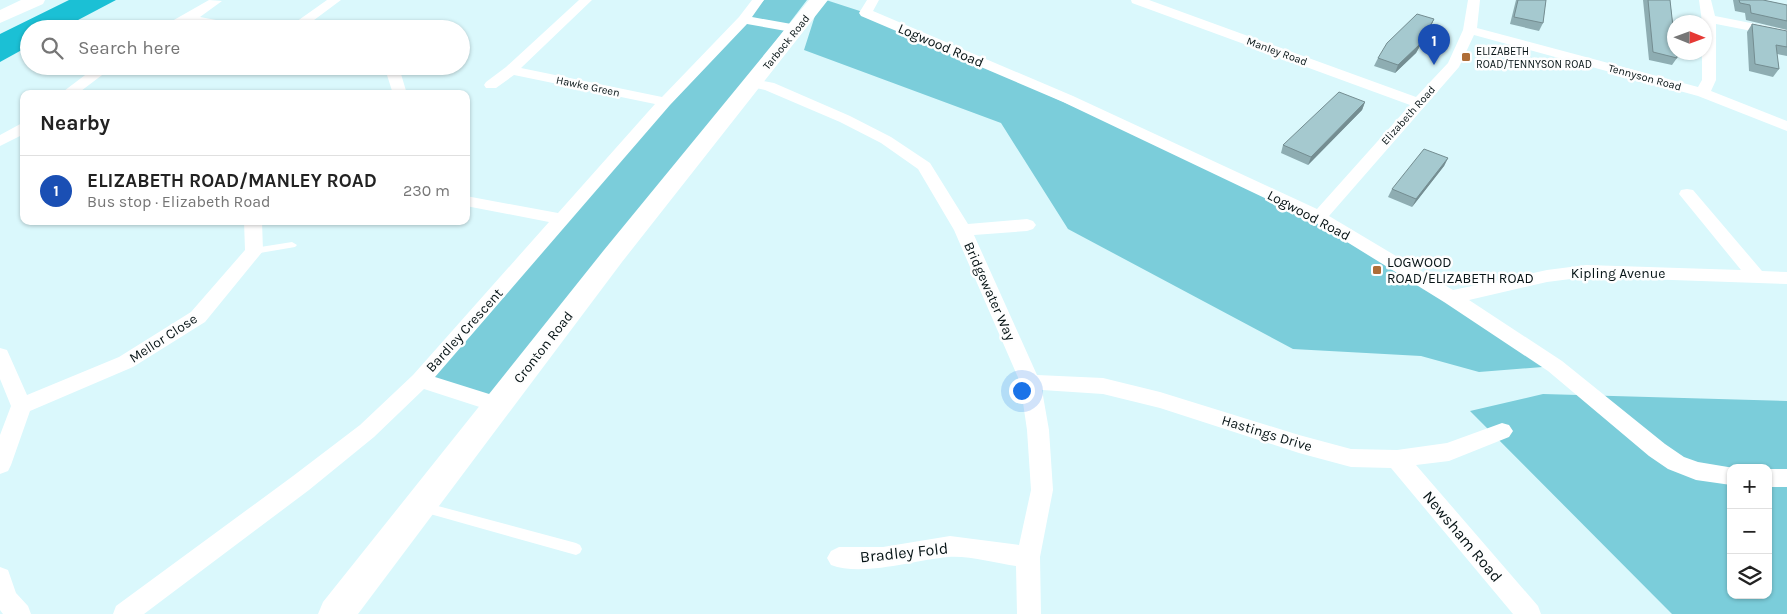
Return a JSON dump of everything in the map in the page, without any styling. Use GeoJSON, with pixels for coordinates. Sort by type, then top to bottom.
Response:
{"type":"FeatureCollection","features":[{"type":"Feature","properties":{"kind":"main road"},"geometry":{"type":"LineString","coordinates":[[0,17],[36,0]]}},
{"type":"Feature","properties":{"kind":"main road","name":"Tarbock Road"},"geometry":{"type":"LineString","coordinates":[[752,83],[819,0]]}},
{"type":"Feature","properties":{"kind":"main road","name":"Cronton Road"},"geometry":{"type":"LineString","coordinates":[[336,614],[613,256],[752,83]]}},
{"type":"Feature","properties":{"kind":"street"},"geometry":{"type":"LineString","coordinates":[[306,20],[335,0]]}},
{"type":"Feature","properties":{"kind":"street"},"geometry":{"type":"LineString","coordinates":[[491,85],[511,70],[586,0]]}},
{"type":"Feature","properties":{"kind":"street","name":"Bardley Crescent"},"geometry":{"type":"LineString","coordinates":[[125,614],[367,431],[420,380],[665,102],[744,20],[758,0]]}},
{"type":"Feature","properties":{"kind":"street","name":"Logwood Road"},"geometry":{"type":"LineString","coordinates":[[873,0],[866,13],[1068,99],[1319,217],[1451,297],[1555,366],[1657,450],[1676,463],[1696,471],[1727,475]]}},
{"type":"Feature","properties":{"kind":"street","name":"Manley Road"},"geometry":{"type":"LineString","coordinates":[[1137,0],[1418,103]]}},
{"type":"Feature","properties":{"kind":"street","name":"Elizabeth Road"},"geometry":{"type":"LineString","coordinates":[[1319,217],[1454,64],[1470,30],[1474,0]]}},
{"type":"Feature","properties":{"kind":"street"},"geometry":{"type":"LineString","coordinates":[[1705,0],[1708,15]]}},
{"type":"Feature","properties":{"kind":"street"},"geometry":{"type":"LineString","coordinates":[[188,19],[216,2]]}},
{"type":"Feature","properties":{"kind":"street"},"geometry":{"type":"LineString","coordinates":[[188,19],[194,20]]}},
{"type":"Feature","properties":{"kind":"street"},"geometry":{"type":"LineString","coordinates":[[744,20],[797,29]]}},
{"type":"Feature","properties":{"kind":"street"},"geometry":{"type":"LineString","coordinates":[[1712,20],[1787,34]]}},
{"type":"Feature","properties":{"kind":"street","name":"Tennyson Road"},"geometry":{"type":"LineString","coordinates":[[1470,30],[1703,93],[1787,126]]}},
{"type":"Feature","properties":{"kind":"street"},"geometry":{"type":"LineString","coordinates":[[1703,93],[1709,80],[1709,60]]}},
{"type":"Feature","properties":{"kind":"street","name":"Hawke Green"},"geometry":{"type":"LineString","coordinates":[[511,70],[665,102]]}},
{"type":"Feature","properties":{"kind":"street"},"geometry":{"type":"LineString","coordinates":[[74,90],[94,75]]}},
{"type":"Feature","properties":{"kind":"street"},"geometry":{"type":"LineString","coordinates":[[394,75],[399,90]]}},
{"type":"Feature","properties":{"kind":"street","name":"Bridgewater Way"},"geometry":{"type":"LineString","coordinates":[[752,83],[769,86],[844,119],[886,140],[924,166],[963,230],[1030,382],[1038,430],[1042,490],[1028,557],[1029,614]]}},
{"type":"Feature","properties":{"kind":"street"},"geometry":{"type":"LineString","coordinates":[[0,141],[20,129]]}},
{"type":"Feature","properties":{"kind":"street"},"geometry":{"type":"LineString","coordinates":[[1688,194],[1756,276]]}},
{"type":"Feature","properties":{"kind":"street"},"geometry":{"type":"LineString","coordinates":[[470,202],[562,219]]}},
{"type":"Feature","properties":{"kind":"street"},"geometry":{"type":"LineString","coordinates":[[253,225],[254,251]]}},
{"type":"Feature","properties":{"kind":"street"},"geometry":{"type":"LineString","coordinates":[[963,230],[1027,225]]}},
{"type":"Feature","properties":{"kind":"street","name":"Mellor Close"},"geometry":{"type":"LineString","coordinates":[[21,406],[126,362],[198,317],[254,251]]}},
{"type":"Feature","properties":{"kind":"street","name":"Kipling Avenue"},"geometry":{"type":"LineString","coordinates":[[1451,297],[1546,276],[1586,271],[1787,278]]}},
{"type":"Feature","properties":{"kind":"street"},"geometry":{"type":"LineString","coordinates":[[0,355],[21,406],[0,465]]}},
{"type":"Feature","properties":{"kind":"street"},"geometry":{"type":"LineString","coordinates":[[420,380],[498,405]]}},
{"type":"Feature","properties":{"kind":"street","name":"Hastings Drive"},"geometry":{"type":"LineString","coordinates":[[1030,382],[1103,386],[1160,400],[1299,444],[1351,458],[1397,458],[1449,452],[1502,431]]}},
{"type":"Feature","properties":{"kind":"street","name":"Newsham Road"},"geometry":{"type":"LineString","coordinates":[[1397,458],[1529,614]]}},
{"type":"Feature","properties":{"kind":"street","name":"Bradley Fold"},"geometry":{"type":"LineString","coordinates":[[839,558],[883,557],[950,546],[1028,557]]}},
{"type":"Feature","properties":{"kind":"street"},"geometry":{"type":"LineString","coordinates":[[0,578],[6,599],[19,614]]}},
{"type":"Feature","properties":{"kind":"lane"},"geometry":{"type":"LineString","coordinates":[[254,251],[292,245]]}},
{"type":"Feature","properties":{"kind":"lane"},"geometry":{"type":"LineString","coordinates":[[420,506],[576,549]]}},
{"type":"Feature","properties":{"kind":"shaded area"},"geometry":{"type":"Polygon","coordinates":[[[69,0],[116,0],[78,20],[28,20],[69,0]]]}},
{"type":"Feature","properties":{"kind":"shaded area"},"geometry":{"type":"Polygon","coordinates":[[[764,0],[807,0],[498,405],[420,380],[764,0]]]}},
{"type":"Feature","properties":{"kind":"shaded area"},"geometry":{"type":"Polygon","coordinates":[[[820,0],[826,0],[866,13],[1319,217],[1555,366],[1479,372],[1421,356],[1293,349],[1068,229],[1001,123],[804,50],[820,0]]]}},
{"type":"Feature","properties":{"kind":"shaded area"},"geometry":{"type":"Polygon","coordinates":[[[20,24],[20,51],[0,62],[0,34],[20,24]]]}},
{"type":"Feature","properties":{"kind":"shaded area"},"geometry":{"type":"Polygon","coordinates":[[[1543,394],[1787,401],[1787,614],[1672,614],[1470,411],[1543,394]]]}},
{"type":"Feature","properties":{"kind":"building"},"geometry":{"type":"Polygon","coordinates":[[[1518,0],[1546,0],[1543,23],[1514,17],[1518,0]]]}},
{"type":"Feature","properties":{"kind":"building"},"geometry":{"type":"Polygon","coordinates":[[[1648,0],[1670,0],[1672,15],[1667,15],[1667,56],[1653,52],[1648,0]]]}},
{"type":"Feature","properties":{"kind":"building"},"geometry":{"type":"Polygon","coordinates":[[[1739,0],[1763,0],[1787,5],[1787,21],[1751,13],[1750,5],[1740,3],[1739,0]]]}},
{"type":"Feature","properties":{"kind":"building"},"geometry":{"type":"Polygon","coordinates":[[[1417,14],[1434,19],[1419,45],[1398,65],[1378,58],[1387,43],[1417,14]]]}},
{"type":"Feature","properties":{"kind":"building"},"geometry":{"type":"Polygon","coordinates":[[[1752,24],[1787,31],[1787,47],[1776,45],[1779,69],[1755,64],[1752,24]]]}},
{"type":"Feature","properties":{"kind":"building"},"geometry":{"type":"Polygon","coordinates":[[[1339,92],[1365,102],[1311,157],[1283,145],[1339,92]]]}},
{"type":"Feature","properties":{"kind":"building"},"geometry":{"type":"Polygon","coordinates":[[[1424,149],[1448,158],[1416,199],[1392,189],[1424,149]]]}},
{"type":"Feature","properties":{"kind":"place","name":"ELIZABETH ROAD/TENNYSON ROAD"},"geometry":{"type":"Point","coordinates":[1466,57]}},
{"type":"Feature","properties":{"kind":"place","name":"ELIZABETH ROAD/MANLEY ROAD"},"geometry":{"type":"Point","coordinates":[1434,65]}},
{"type":"Feature","properties":{"kind":"place","name":"LOGWOOD ROAD/ELIZABETH ROAD"},"geometry":{"type":"Point","coordinates":[1377,270]}}]}
